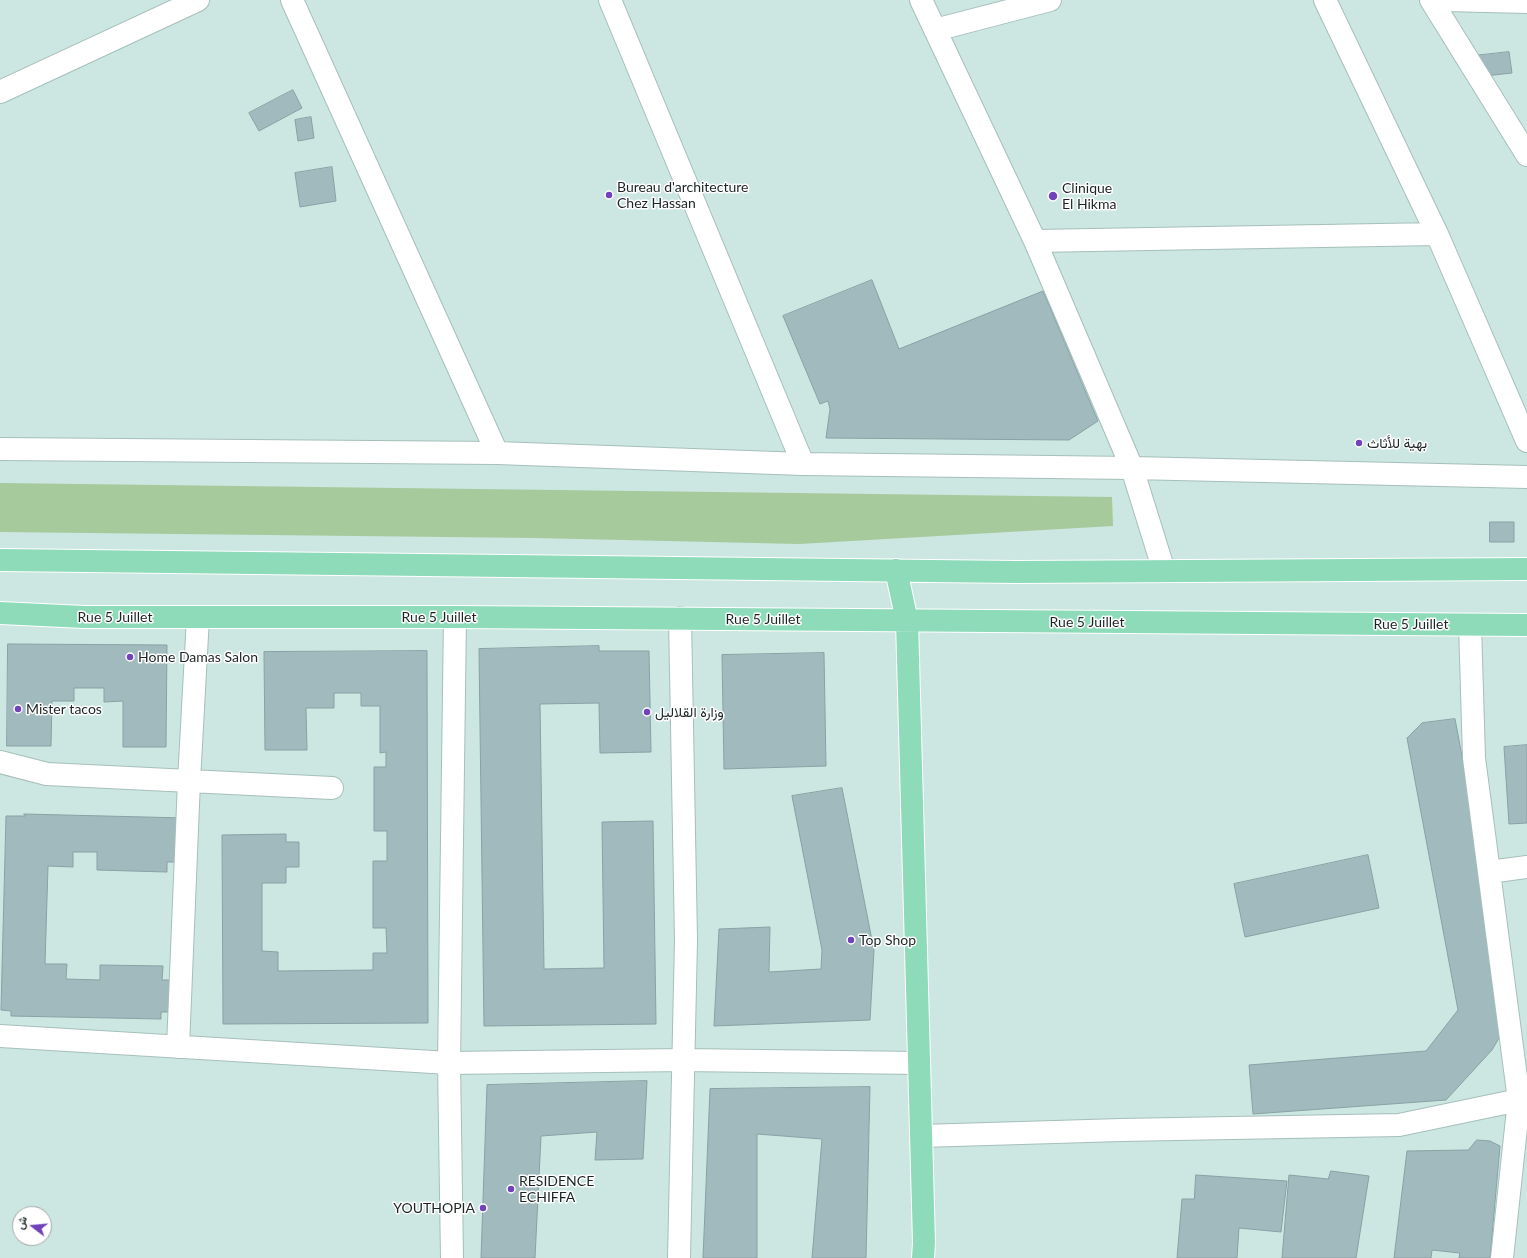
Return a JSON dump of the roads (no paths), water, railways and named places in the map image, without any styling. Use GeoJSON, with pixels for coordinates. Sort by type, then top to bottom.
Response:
{"type":"FeatureCollection","features":[{"type":"Feature","properties":{"kind":"main road"},"geometry":{"type":"LineString","coordinates":[[0,560],[1016,572],[1527,569]]}},
{"type":"Feature","properties":{"kind":"main road"},"geometry":{"type":"LineString","coordinates":[[896,570],[907,621],[924,1243],[923,1258]]}},
{"type":"Feature","properties":{"kind":"main road","name":"Rue 5 Juillet"},"geometry":{"type":"LineString","coordinates":[[0,613],[84,617],[456,616],[907,621],[1527,625]]}},
{"type":"Feature","properties":{"kind":"street"},"geometry":{"type":"LineString","coordinates":[[0,92],[198,0]]}},
{"type":"Feature","properties":{"kind":"street"},"geometry":{"type":"LineString","coordinates":[[292,0],[497,453]]}},
{"type":"Feature","properties":{"kind":"street"},"geometry":{"type":"LineString","coordinates":[[610,0],[803,464]]}},
{"type":"Feature","properties":{"kind":"street"},"geometry":{"type":"LineString","coordinates":[[921,0],[1035,241],[1132,468],[1164,571]]}},
{"type":"Feature","properties":{"kind":"street"},"geometry":{"type":"LineString","coordinates":[[935,30],[1050,0]]}},
{"type":"Feature","properties":{"kind":"street"},"geometry":{"type":"LineString","coordinates":[[1325,0],[1437,234],[1527,441]]}},
{"type":"Feature","properties":{"kind":"street"},"geometry":{"type":"LineString","coordinates":[[1431,0],[1527,154]]}},
{"type":"Feature","properties":{"kind":"street"},"geometry":{"type":"LineString","coordinates":[[1444,0],[1527,2]]}},
{"type":"Feature","properties":{"kind":"street"},"geometry":{"type":"LineString","coordinates":[[1035,241],[1437,234]]}},
{"type":"Feature","properties":{"kind":"street"},"geometry":{"type":"LineString","coordinates":[[0,449],[497,453],[803,464],[1132,468],[1527,476]]}},
{"type":"Feature","properties":{"kind":"street"},"geometry":{"type":"LineString","coordinates":[[452,1258],[449,1063],[456,616]]}},
{"type":"Feature","properties":{"kind":"street"},"geometry":{"type":"LineString","coordinates":[[178,1047],[189,781],[198,617]]}},
{"type":"Feature","properties":{"kind":"street"},"geometry":{"type":"LineString","coordinates":[[679,1258],[686,940],[680,618]]}},
{"type":"Feature","properties":{"kind":"street"},"geometry":{"type":"LineString","coordinates":[[1470,625],[1474,758],[1489,872],[1523,1100],[1502,1258]]}},
{"type":"Feature","properties":{"kind":"street"},"geometry":{"type":"LineString","coordinates":[[0,762],[47,774],[332,788]]}},
{"type":"Feature","properties":{"kind":"street"},"geometry":{"type":"LineString","coordinates":[[1489,872],[1527,867]]}},
{"type":"Feature","properties":{"kind":"street"},"geometry":{"type":"LineString","coordinates":[[0,1036],[449,1063],[683,1060],[919,1063]]}},
{"type":"Feature","properties":{"kind":"street"},"geometry":{"type":"LineString","coordinates":[[921,1136],[1399,1125],[1523,1100]]}},
{"type":"Feature","properties":{"kind":"place","name":"Bureau d'architecture Chez Hassan"},"geometry":{"type":"Point","coordinates":[609,195]}},
{"type":"Feature","properties":{"kind":"place","name":"Clinique El Hikma"},"geometry":{"type":"Point","coordinates":[1053,196]}},
{"type":"Feature","properties":{"kind":"place","name":"بهية للأثاث"},"geometry":{"type":"Point","coordinates":[1359,443]}},
{"type":"Feature","properties":{"kind":"place","name":"Home Damas Salon"},"geometry":{"type":"Point","coordinates":[130,657]}},
{"type":"Feature","properties":{"kind":"place","name":"Mister tacos"},"geometry":{"type":"Point","coordinates":[18,709]}},
{"type":"Feature","properties":{"kind":"place","name":"وزارة القلاليل"},"geometry":{"type":"Point","coordinates":[647,712]}},
{"type":"Feature","properties":{"kind":"place","name":"Top Shop"},"geometry":{"type":"Point","coordinates":[851,940]}},
{"type":"Feature","properties":{"kind":"place","name":"RESIDENCE ECHIFFA"},"geometry":{"type":"Point","coordinates":[511,1189]}},
{"type":"Feature","properties":{"kind":"place","name":"YOUTHOPIA"},"geometry":{"type":"Point","coordinates":[483,1208]}}]}
